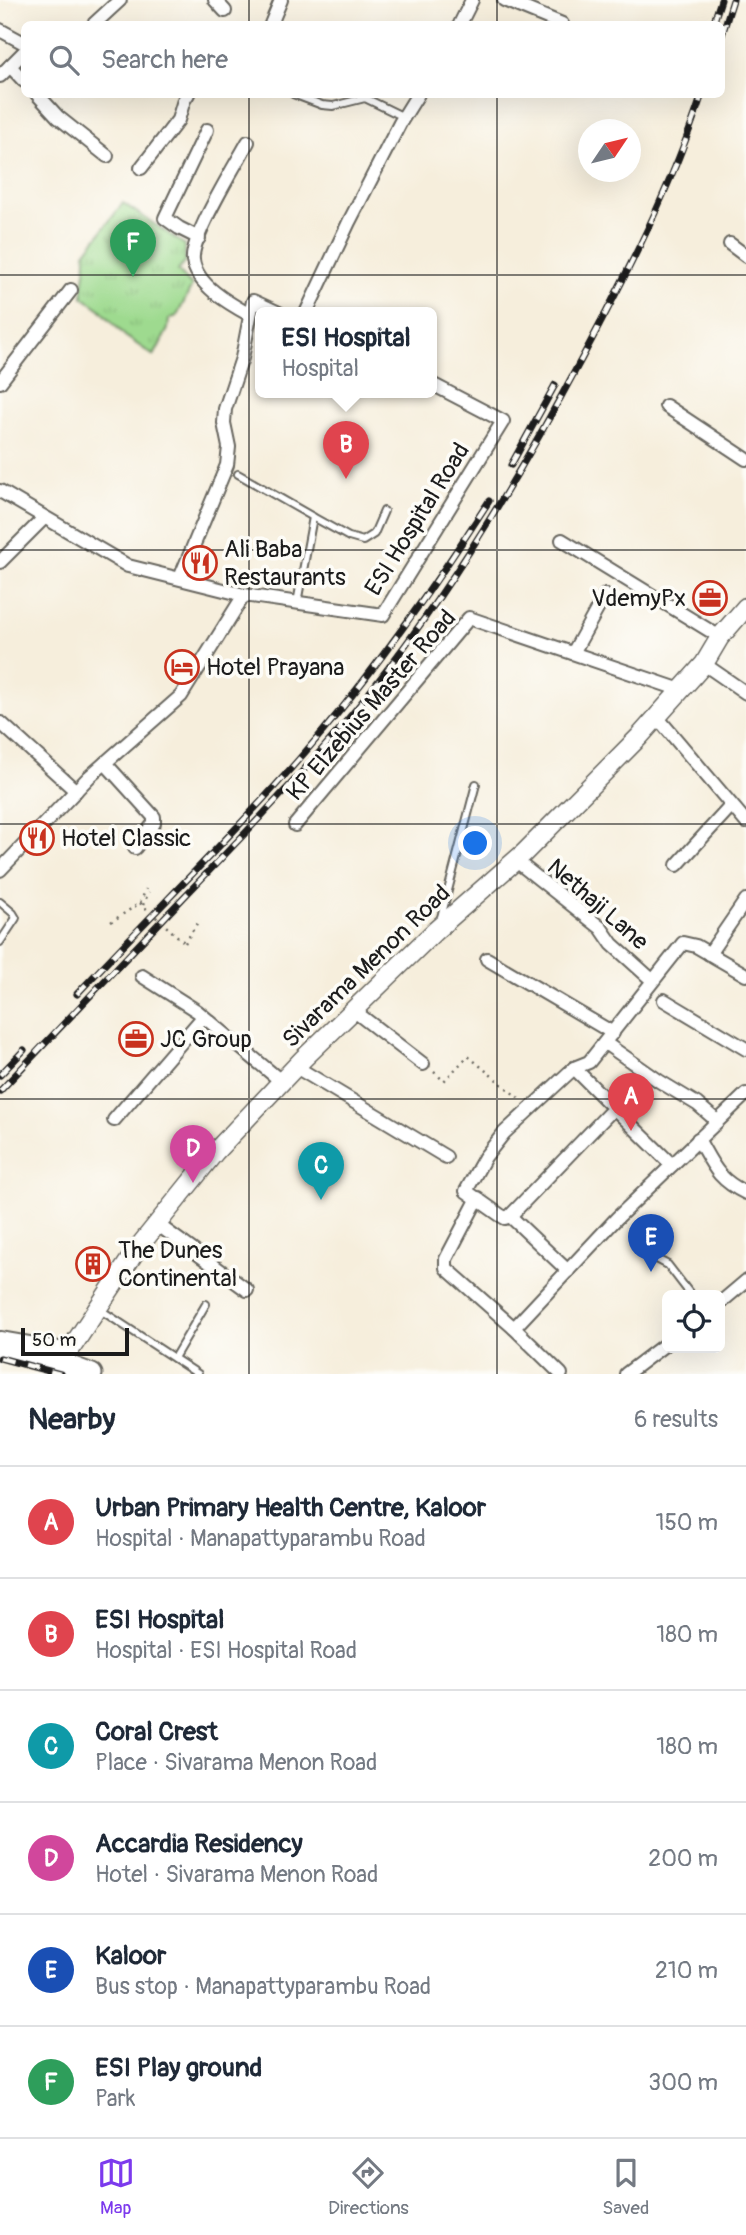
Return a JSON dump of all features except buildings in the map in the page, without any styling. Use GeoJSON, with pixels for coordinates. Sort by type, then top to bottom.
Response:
{"type":"FeatureCollection","features":[{"type":"Feature","properties":{"kind":"main road"},"geometry":{"type":"LineString","coordinates":[[0,1349],[68,1357],[92,1374]]}},
{"type":"Feature","properties":{"kind":"street"},"geometry":{"type":"LineString","coordinates":[[97,21],[120,0]]}},
{"type":"Feature","properties":{"kind":"street"},"geometry":{"type":"LineString","coordinates":[[215,0],[225,10]]}},
{"type":"Feature","properties":{"kind":"street"},"geometry":{"type":"LineString","coordinates":[[272,21],[281,0]]}},
{"type":"Feature","properties":{"kind":"street"},"geometry":{"type":"LineString","coordinates":[[462,21],[472,0]]}},
{"type":"Feature","properties":{"kind":"street"},"geometry":{"type":"LineString","coordinates":[[504,0],[555,21]]}},
{"type":"Feature","properties":{"kind":"street"},"geometry":{"type":"LineString","coordinates":[[0,30],[21,41]]}},
{"type":"Feature","properties":{"kind":"street"},"geometry":{"type":"LineString","coordinates":[[0,76],[21,55]]}},
{"type":"Feature","properties":{"kind":"street"},"geometry":{"type":"LineString","coordinates":[[10,66],[21,78]]}},
{"type":"Feature","properties":{"kind":"street"},"geometry":{"type":"LineString","coordinates":[[41,98],[58,117],[107,156]]}},
{"type":"Feature","properties":{"kind":"street"},"geometry":{"type":"LineString","coordinates":[[142,168],[178,120],[185,98]]}},
{"type":"Feature","properties":{"kind":"street"},"geometry":{"type":"LineString","coordinates":[[309,307],[349,222],[416,98]]}},
{"type":"Feature","properties":{"kind":"street"},"geometry":{"type":"LineString","coordinates":[[199,238],[165,218],[207,130]]}},
{"type":"Feature","properties":{"kind":"street"},"geometry":{"type":"LineString","coordinates":[[248,142],[199,238],[192,258],[197,272],[219,295],[250,315]]}},
{"type":"Feature","properties":{"kind":"street"},"geometry":{"type":"LineString","coordinates":[[730,244],[746,256]]}},
{"type":"Feature","properties":{"kind":"street"},"geometry":{"type":"LineString","coordinates":[[0,382],[71,290]]}},
{"type":"Feature","properties":{"kind":"street"},"geometry":{"type":"LineString","coordinates":[[180,578],[227,465],[229,447],[224,423],[225,409],[243,358],[253,301],[266,307]]}},
{"type":"Feature","properties":{"kind":"street","name":"ESI Hospital Road"},"geometry":{"type":"LineString","coordinates":[[0,491],[128,566],[244,595],[383,615],[503,421],[437,387]]}},
{"type":"Feature","properties":{"kind":"street"},"geometry":{"type":"LineString","coordinates":[[666,406],[746,459]]}},
{"type":"Feature","properties":{"kind":"street"},"geometry":{"type":"LineString","coordinates":[[0,562],[44,518]]}},
{"type":"Feature","properties":{"kind":"street"},"geometry":{"type":"LineString","coordinates":[[562,540],[720,637]]}},
{"type":"Feature","properties":{"kind":"street"},"geometry":{"type":"LineString","coordinates":[[0,870],[76,790],[181,696],[244,595]]}},
{"type":"Feature","properties":{"kind":"street"},"geometry":{"type":"LineString","coordinates":[[573,653],[605,595]]}},
{"type":"Feature","properties":{"kind":"street","name":"Sivarama Menon Road"},"geometry":{"type":"LineString","coordinates":[[68,1357],[97,1308],[157,1224],[215,1152],[353,1010],[515,860],[639,737],[704,664],[720,637],[746,607]]}},
{"type":"Feature","properties":{"kind":"street","name":"KP Elzebius Master Road"},"geometry":{"type":"LineString","coordinates":[[295,825],[469,618],[681,690]]}},
{"type":"Feature","properties":{"kind":"street"},"geometry":{"type":"LineString","coordinates":[[704,664],[746,693]]}},
{"type":"Feature","properties":{"kind":"street"},"geometry":{"type":"LineString","coordinates":[[657,717],[746,822]]}},
{"type":"Feature","properties":{"kind":"street"},"geometry":{"type":"LineString","coordinates":[[1,723],[76,790]]}},
{"type":"Feature","properties":{"kind":"street"},"geometry":{"type":"LineString","coordinates":[[105,763],[154,817],[154,823],[135,848]]}},
{"type":"Feature","properties":{"kind":"street"},"geometry":{"type":"LineString","coordinates":[[677,865],[731,806]]}},
{"type":"Feature","properties":{"kind":"street","name":"Nethaji Lane"},"geometry":{"type":"LineString","coordinates":[[515,860],[601,928],[612,944],[652,980]]}},
{"type":"Feature","properties":{"kind":"street"},"geometry":{"type":"LineString","coordinates":[[709,954],[746,900]]}},
{"type":"Feature","properties":{"kind":"street"},"geometry":{"type":"LineString","coordinates":[[614,1108],[510,1216],[505,1218],[466,1191],[485,1157],[505,1133],[574,1068],[589,1062],[683,943],[696,946],[746,975]]}},
{"type":"Feature","properties":{"kind":"street"},"geometry":{"type":"LineString","coordinates":[[486,959],[614,1033]]}},
{"type":"Feature","properties":{"kind":"street"},"geometry":{"type":"LineString","coordinates":[[142,976],[203,1017],[282,1082]]}},
{"type":"Feature","properties":{"kind":"street"},"geometry":{"type":"LineString","coordinates":[[664,1000],[746,1049]]}},
{"type":"Feature","properties":{"kind":"street"},"geometry":{"type":"LineString","coordinates":[[353,1010],[423,1064]]}},
{"type":"Feature","properties":{"kind":"street"},"geometry":{"type":"LineString","coordinates":[[114,1120],[203,1017]]}},
{"type":"Feature","properties":{"kind":"street"},"geometry":{"type":"LineString","coordinates":[[605,1044],[697,1104],[718,1121]]}},
{"type":"Feature","properties":{"kind":"street"},"geometry":{"type":"LineString","coordinates":[[296,1067],[446,1157]]}},
{"type":"Feature","properties":{"kind":"street"},"geometry":{"type":"LineString","coordinates":[[574,1068],[672,1165]]}},
{"type":"Feature","properties":{"kind":"street"},"geometry":{"type":"LineString","coordinates":[[514,1328],[672,1165],[746,1094]]}},
{"type":"Feature","properties":{"kind":"street"},"geometry":{"type":"LineString","coordinates":[[698,1139],[715,1171],[733,1187],[746,1193]]}},
{"type":"Feature","properties":{"kind":"street"},"geometry":{"type":"LineString","coordinates":[[478,1198],[446,1259],[446,1268],[561,1374]]}},
{"type":"Feature","properties":{"kind":"street"},"geometry":{"type":"LineString","coordinates":[[510,1216],[568,1271]]}},
{"type":"Feature","properties":{"kind":"street"},"geometry":{"type":"LineString","coordinates":[[157,1224],[247,1290]]}},
{"type":"Feature","properties":{"kind":"street"},"geometry":{"type":"LineString","coordinates":[[725,1299],[746,1281]]}},
{"type":"Feature","properties":{"kind":"street"},"geometry":{"type":"LineString","coordinates":[[0,1338],[68,1357]]}},
{"type":"Feature","properties":{"kind":"street"},"geometry":{"type":"LineString","coordinates":[[626,1374],[662,1347]]}},
{"type":"Feature","properties":{"kind":"lane"},"geometry":{"type":"LineString","coordinates":[[304,98],[333,106],[365,98],[404,117]]}},
{"type":"Feature","properties":{"kind":"lane"},"geometry":{"type":"LineString","coordinates":[[238,474],[349,537],[363,541],[374,534],[384,511]]}},
{"type":"Feature","properties":{"kind":"lane"},"geometry":{"type":"LineString","coordinates":[[297,603],[313,517]]}},
{"type":"Feature","properties":{"kind":"lane"},"geometry":{"type":"LineString","coordinates":[[438,929],[476,784]]}},
{"type":"Feature","properties":{"kind":"lane"},"geometry":{"type":"LineString","coordinates":[[0,902],[16,918],[0,942]]}},
{"type":"Feature","properties":{"kind":"lane"},"geometry":{"type":"LineString","coordinates":[[651,1256],[668,1265],[687,1290]]}},
{"type":"Feature","properties":{"kind":"lane"},"geometry":{"type":"LineString","coordinates":[[174,1358],[206,1304]]}},
{"type":"Feature","properties":{"kind":"lane"},"geometry":{"type":"LineString","coordinates":[[97,1308],[198,1374]]}},
{"type":"Feature","properties":{"kind":"path"},"geometry":{"type":"LineString","coordinates":[[111,922],[141,904],[148,891]]}},
{"type":"Feature","properties":{"kind":"path"},"geometry":{"type":"LineString","coordinates":[[141,904],[185,943],[199,920]]}},
{"type":"Feature","properties":{"kind":"path"},"geometry":{"type":"LineString","coordinates":[[423,1064],[444,1081],[468,1056],[531,1108]]}},
{"type":"Feature","properties":{"kind":"green space"},"geometry":{"type":"Polygon","coordinates":[[[123,203],[185,245],[185,262],[178,271],[192,286],[177,316],[169,319],[168,329],[154,356],[125,336],[100,309],[83,297],[85,253],[123,203]]]}},
{"type":"Feature","properties":{"kind":"railway"},"geometry":{"type":"LineString","coordinates":[[714,21],[721,0]]}},
{"type":"Feature","properties":{"kind":"railway"},"geometry":{"type":"LineString","coordinates":[[725,25],[733,0]]}},
{"type":"Feature","properties":{"kind":"railway"},"geometry":{"type":"LineString","coordinates":[[0,1091],[301,773],[339,730],[407,643],[470,551],[528,456],[582,358],[663,196],[701,98]]}},
{"type":"Feature","properties":{"kind":"railway"},"geometry":{"type":"LineString","coordinates":[[511,465],[555,385]]}},
{"type":"Feature","properties":{"kind":"railway"},"geometry":{"type":"LineString","coordinates":[[77,994],[234,831],[324,730],[410,618],[489,501]]}},
{"type":"Feature","properties":{"kind":"railway"},"geometry":{"type":"LineString","coordinates":[[0,1075],[24,1050]]}},
{"type":"Feature","properties":{"kind":"railway"},"geometry":{"type":"LineString","coordinates":[[0,1358],[60,1374]]}},
{"type":"Feature","properties":{"kind":"place","name":"ESI Play ground"},"geometry":{"type":"Point","coordinates":[133,277]}},
{"type":"Feature","properties":{"kind":"place","name":"ESI Hospital"},"geometry":{"type":"Point","coordinates":[346,479]}},
{"type":"Feature","properties":{"kind":"place","name":"Ali Baba Restaurants"},"geometry":{"type":"Point","coordinates":[200,563]}},
{"type":"Feature","properties":{"kind":"place","name":"VdemyPx"},"geometry":{"type":"Point","coordinates":[710,598]}},
{"type":"Feature","properties":{"kind":"place","name":"Hotel Prayana"},"geometry":{"type":"Point","coordinates":[182,667]}},
{"type":"Feature","properties":{"kind":"place","name":"Hotel Classic"},"geometry":{"type":"Point","coordinates":[37,838]}},
{"type":"Feature","properties":{"kind":"place","name":"JC Group"},"geometry":{"type":"Point","coordinates":[136,1039]}},
{"type":"Feature","properties":{"kind":"place","name":"Urban Primary Health Centre, Kaloor"},"geometry":{"type":"Point","coordinates":[631,1131]}},
{"type":"Feature","properties":{"kind":"place","name":"Accardia Residency"},"geometry":{"type":"Point","coordinates":[193,1183]}},
{"type":"Feature","properties":{"kind":"place","name":"Coral Crest"},"geometry":{"type":"Point","coordinates":[321,1200]}},
{"type":"Feature","properties":{"kind":"place","name":"The Dunes Continental"},"geometry":{"type":"Point","coordinates":[93,1264]}},
{"type":"Feature","properties":{"kind":"place","name":"Kaloor"},"geometry":{"type":"Point","coordinates":[651,1272]}}]}
